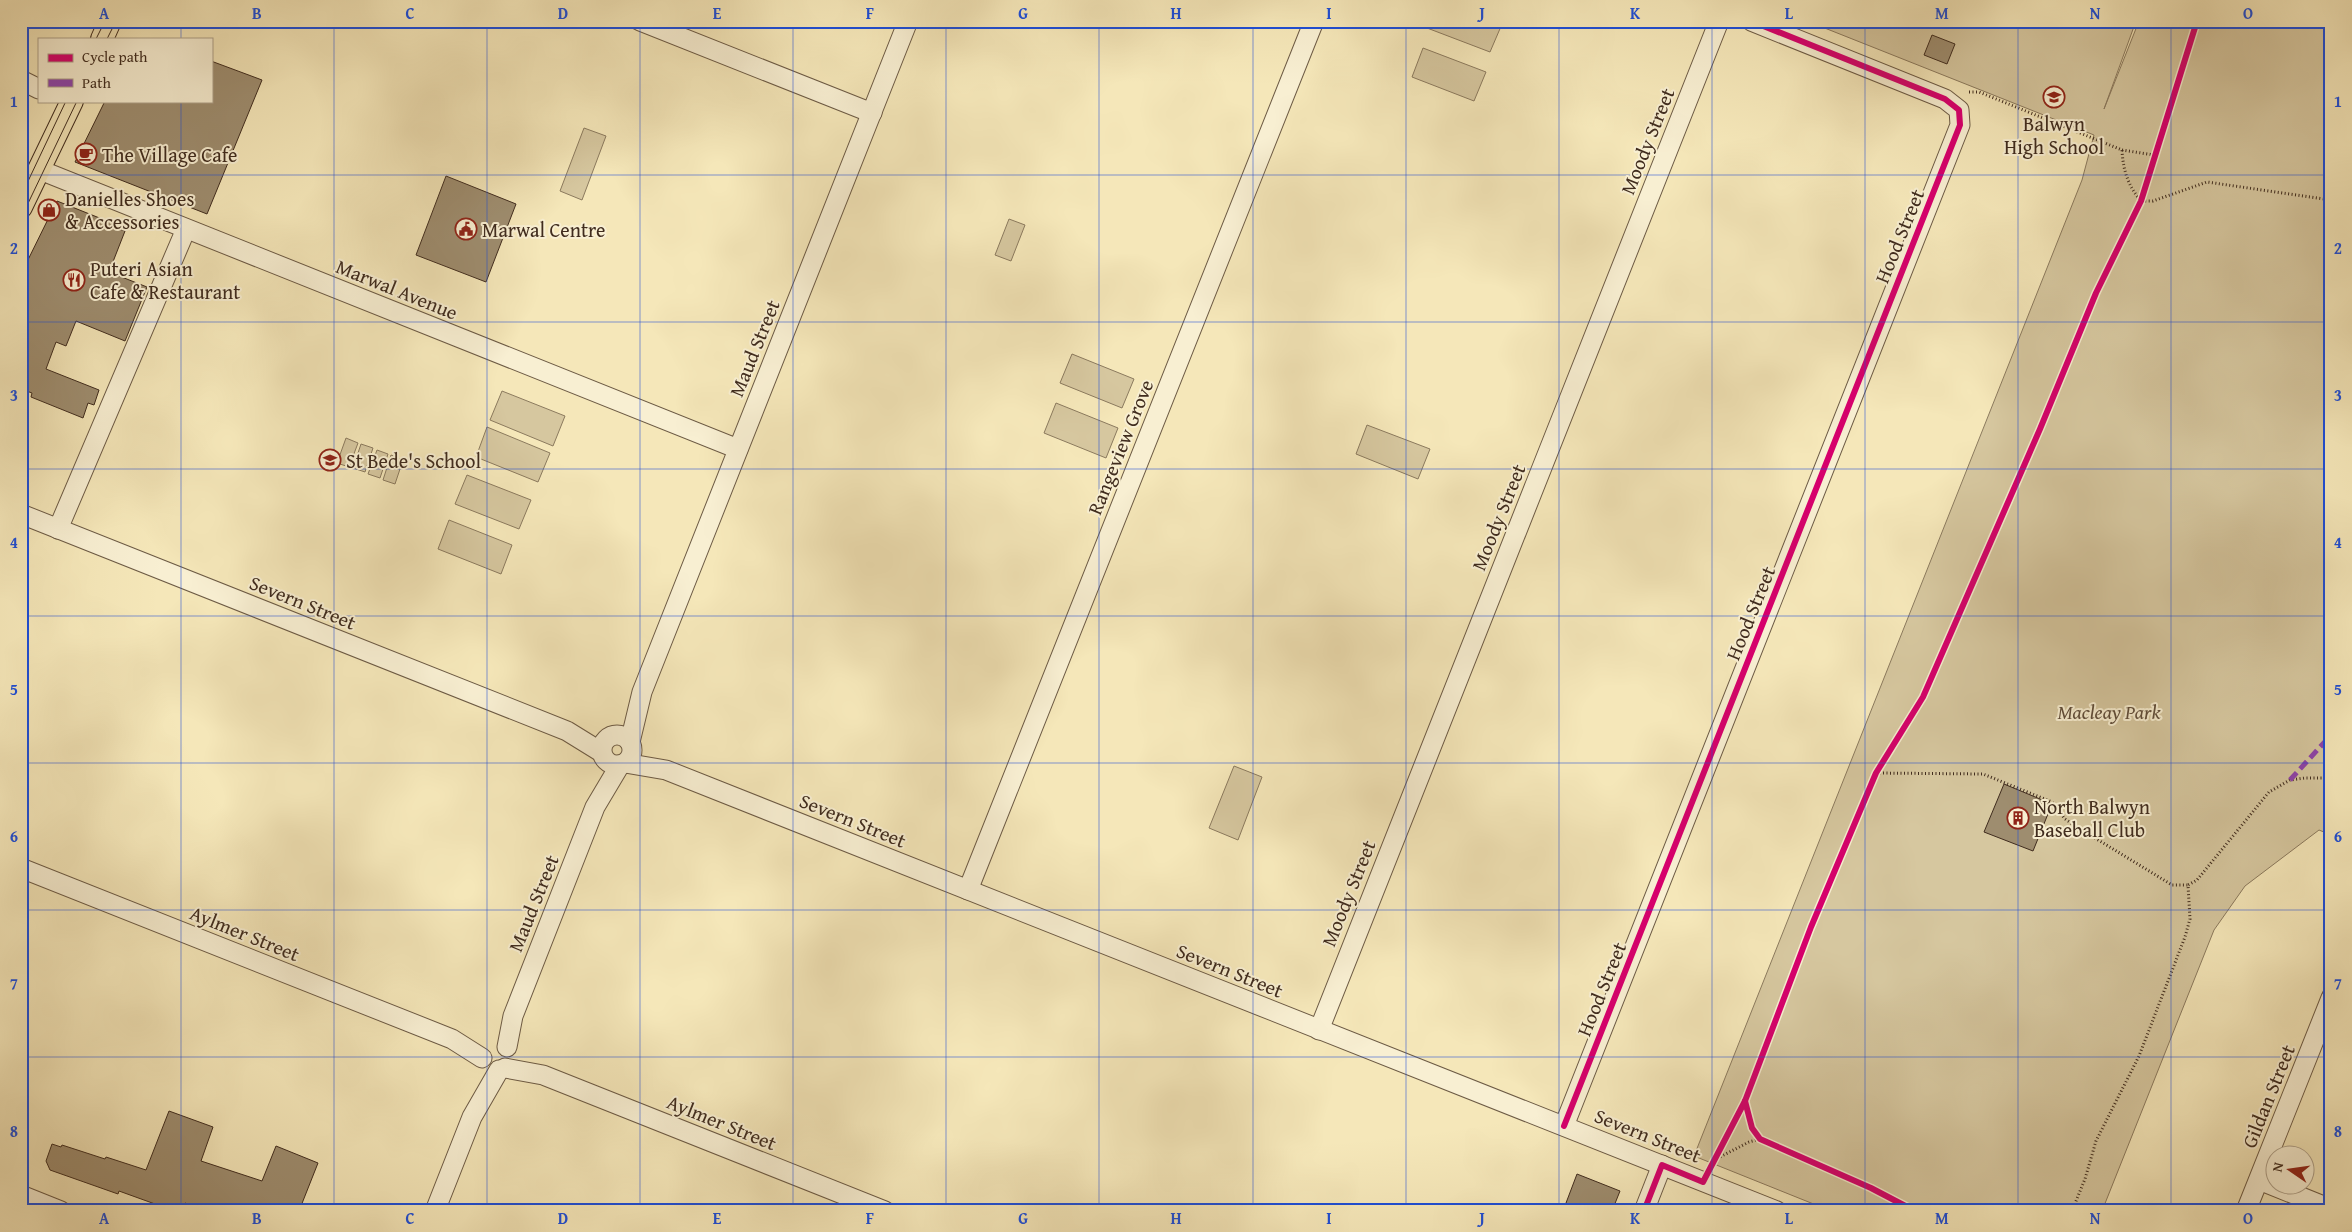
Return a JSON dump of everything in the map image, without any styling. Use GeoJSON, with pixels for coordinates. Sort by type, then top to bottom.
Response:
{"type":"FeatureCollection","features":[{"type":"Feature","properties":{"kind":"main road"},"geometry":{"type":"LineString","coordinates":[[102,38],[110,21]]}},
{"type":"Feature","properties":{"kind":"main road"},"geometry":{"type":"LineString","coordinates":[[21,207],[40,170],[69,102]]}},
{"type":"Feature","properties":{"kind":"street"},"geometry":{"type":"LineString","coordinates":[[640,21],[872,113]]}},
{"type":"Feature","properties":{"kind":"street","name":"Maud Street"},"geometry":{"type":"LineString","coordinates":[[435,1211],[908,21]]}},
{"type":"Feature","properties":{"kind":"street","name":"Rangeview Grove"},"geometry":{"type":"LineString","coordinates":[[968,890],[1314,21]]}},
{"type":"Feature","properties":{"kind":"street","name":"Moody Street"},"geometry":{"type":"LineString","coordinates":[[1319,1030],[1719,21]]}},
{"type":"Feature","properties":{"kind":"street","name":"Hood Street"},"geometry":{"type":"LineString","coordinates":[[1564,1126],[1960,125],[1959,110],[1945,99],[1751,21]]}},
{"type":"Feature","properties":{"kind":"street"},"geometry":{"type":"LineString","coordinates":[[21,80],[38,88]]}},
{"type":"Feature","properties":{"kind":"street","name":"Marwal Avenue"},"geometry":{"type":"LineString","coordinates":[[40,170],[738,449]]}},
{"type":"Feature","properties":{"kind":"street"},"geometry":{"type":"LineString","coordinates":[[58,528],[186,229]]}},
{"type":"Feature","properties":{"kind":"street","name":"Severn Street"},"geometry":{"type":"LineString","coordinates":[[21,514],[1777,1211]]}},
{"type":"Feature","properties":{"kind":"street","name":"Aylmer Street"},"geometry":{"type":"LineString","coordinates":[[21,868],[884,1211]]}},
{"type":"Feature","properties":{"kind":"street","name":"Gildan Street"},"geometry":{"type":"LineString","coordinates":[[2246,1211],[2331,998]]}},
{"type":"Feature","properties":{"kind":"street"},"geometry":{"type":"LineString","coordinates":[[1644,1211],[1662,1165]]}},
{"type":"Feature","properties":{"kind":"street"},"geometry":{"type":"LineString","coordinates":[[2259,1180],[2331,1209]]}},
{"type":"Feature","properties":{"kind":"street"},"geometry":{"type":"LineString","coordinates":[[21,1195],[61,1211]]}},
{"type":"Feature","properties":{"kind":"path"},"geometry":{"type":"LineString","coordinates":[[1969,92],[1979,92],[2122,150],[2154,155]]}},
{"type":"Feature","properties":{"kind":"path"},"geometry":{"type":"LineString","coordinates":[[2151,164],[2157,146]]}},
{"type":"Feature","properties":{"kind":"path"},"geometry":{"type":"LineString","coordinates":[[2122,150],[2122,162],[2130,188],[2141,201],[2153,201],[2207,182],[2331,200]]}},
{"type":"Feature","properties":{"kind":"path"},"geometry":{"type":"LineString","coordinates":[[2137,209],[2144,192]]}},
{"type":"Feature","properties":{"kind":"path"},"geometry":{"type":"LineString","coordinates":[[1873,781],[1882,764]]}},
{"type":"Feature","properties":{"kind":"path"},"geometry":{"type":"LineString","coordinates":[[1876,773],[1975,774],[1994,778],[2052,802],[2066,819],[2077,827],[2172,885],[2188,885],[2197,880],[2269,792],[2290,780],[2331,778]]}},
{"type":"Feature","properties":{"kind":"path"},"geometry":{"type":"LineString","coordinates":[[2072,1211],[2085,1179],[2096,1141],[2139,1056],[2185,937],[2190,919],[2188,885]]}},
{"type":"Feature","properties":{"kind":"path"},"geometry":{"type":"LineString","coordinates":[[1714,1160],[1758,1136],[1768,1142]]}},
{"type":"Feature","properties":{"kind":"path"},"geometry":{"type":"LineString","coordinates":[[1703,1182],[1720,1147]]}},
{"type":"Feature","properties":{"kind":"green space"},"geometry":{"type":"Polygon","coordinates":[[[1430,21],[1495,21],[1502,24],[1490,52],[1427,28],[1430,21]]]}},
{"type":"Feature","properties":{"kind":"green space","name":"Macleay Park"},"geometry":{"type":"Polygon","coordinates":[[[1807,21],[2136,21],[2104,109],[2139,21],[2331,21],[2331,835],[2319,830],[2245,886],[2214,930],[2102,1211],[1831,1211],[1694,1156],[2082,180],[2094,135],[1807,21]]]}},
{"type":"Feature","properties":{"kind":"green space"},"geometry":{"type":"Polygon","coordinates":[[[1423,48],[1486,72],[1474,101],[1412,77],[1423,48]]]}},
{"type":"Feature","properties":{"kind":"green space"},"geometry":{"type":"Polygon","coordinates":[[[584,128],[606,136],[582,200],[560,191],[584,128]]]}},
{"type":"Feature","properties":{"kind":"green space"},"geometry":{"type":"Polygon","coordinates":[[[1009,219],[1025,225],[1011,261],[995,255],[1009,219]]]}},
{"type":"Feature","properties":{"kind":"green space"},"geometry":{"type":"Polygon","coordinates":[[[1072,354],[1134,379],[1122,408],[1060,383],[1072,354]]]}},
{"type":"Feature","properties":{"kind":"green space"},"geometry":{"type":"Polygon","coordinates":[[[502,391],[565,416],[553,446],[490,420],[502,391]]]}},
{"type":"Feature","properties":{"kind":"green space"},"geometry":{"type":"Polygon","coordinates":[[[1056,403],[1118,428],[1106,458],[1044,433],[1056,403]]]}},
{"type":"Feature","properties":{"kind":"green space"},"geometry":{"type":"Polygon","coordinates":[[[1367,425],[1430,449],[1418,479],[1356,454],[1367,425]]]}},
{"type":"Feature","properties":{"kind":"green space"},"geometry":{"type":"Polygon","coordinates":[[[487,427],[550,453],[538,482],[476,457],[487,427]]]}},
{"type":"Feature","properties":{"kind":"green space"},"geometry":{"type":"Polygon","coordinates":[[[346,438],[358,443],[349,467],[337,463],[346,438]]]}},
{"type":"Feature","properties":{"kind":"green space"},"geometry":{"type":"Polygon","coordinates":[[[361,444],[373,448],[365,472],[353,468],[361,444]]]}},
{"type":"Feature","properties":{"kind":"green space"},"geometry":{"type":"Polygon","coordinates":[[[377,450],[388,454],[380,478],[368,474],[377,450]]]}},
{"type":"Feature","properties":{"kind":"green space"},"geometry":{"type":"Polygon","coordinates":[[[391,455],[403,460],[395,484],[383,480],[391,455]]]}},
{"type":"Feature","properties":{"kind":"green space"},"geometry":{"type":"Polygon","coordinates":[[[467,475],[531,500],[519,529],[455,504],[467,475]]]}},
{"type":"Feature","properties":{"kind":"green space"},"geometry":{"type":"Polygon","coordinates":[[[449,520],[512,545],[501,574],[438,549],[449,520]]]}},
{"type":"Feature","properties":{"kind":"green space"},"geometry":{"type":"Polygon","coordinates":[[[1234,766],[1262,777],[1238,840],[1209,828],[1234,766]]]}},
{"type":"Feature","properties":{"kind":"building"},"geometry":{"type":"Polygon","coordinates":[[[1932,35],[1955,44],[1947,64],[1924,55],[1932,35]]]}},
{"type":"Feature","properties":{"kind":"building"},"geometry":{"type":"Polygon","coordinates":[[[212,61],[262,80],[207,214],[75,162],[105,102],[212,102],[212,61]]]}},
{"type":"Feature","properties":{"kind":"building","name":"Marwal Centre"},"geometry":{"type":"Polygon","coordinates":[[[446,176],[516,204],[486,282],[416,255],[446,176]]]}},
{"type":"Feature","properties":{"kind":"building"},"geometry":{"type":"Polygon","coordinates":[[[57,201],[117,225],[116,228],[125,231],[109,272],[147,287],[125,341],[76,321],[66,346],[56,342],[46,369],[99,390],[94,405],[88,403],[83,418],[31,397],[32,393],[21,389],[21,274],[57,201]]]}},
{"type":"Feature","properties":{"kind":"building","name":"North Balwyn Baseball Club"},"geometry":{"type":"Polygon","coordinates":[[[2004,784],[2052,804],[2033,851],[1984,832],[2004,784]]]}},
{"type":"Feature","properties":{"kind":"building"},"geometry":{"type":"Polygon","coordinates":[[[169,1111],[213,1127],[201,1161],[262,1181],[276,1146],[318,1163],[299,1211],[208,1211],[185,1203],[182,1211],[165,1211],[154,1207],[155,1204],[119,1191],[118,1194],[50,1170],[46,1161],[52,1144],[61,1147],[62,1145],[105,1159],[106,1157],[146,1170],[169,1111]]]}},
{"type":"Feature","properties":{"kind":"building"},"geometry":{"type":"Polygon","coordinates":[[[1577,1174],[1620,1191],[1612,1211],[1572,1211],[1574,1206],[1566,1203],[1577,1174]]]}},
{"type":"Feature","properties":{"kind":"tram line"},"geometry":{"type":"LineString","coordinates":[[96,38],[105,21]]}},
{"type":"Feature","properties":{"kind":"tram line"},"geometry":{"type":"LineString","coordinates":[[108,38],[116,21]]}},
{"type":"Feature","properties":{"kind":"tram line"},"geometry":{"type":"LineString","coordinates":[[21,196],[66,102]]}},
{"type":"Feature","properties":{"kind":"tram line"},"geometry":{"type":"LineString","coordinates":[[21,218],[77,102]]}},
{"type":"Feature","properties":{"kind":"marked path"},"geometry":{"type":"LineString","coordinates":[[2290,780],[2331,735]]}},
{"type":"Feature","properties":{"kind":"cycle path"},"geometry":{"type":"LineString","coordinates":[[1564,1126],[1960,125],[1959,110],[1945,99],[1751,21]]}},
{"type":"Feature","properties":{"kind":"cycle path"},"geometry":{"type":"LineString","coordinates":[[1644,1211],[1662,1165],[1703,1182],[1745,1101],[1811,927],[1876,773],[1923,697],[2040,429],[2096,293],[2141,201],[2197,21]]}},
{"type":"Feature","properties":{"kind":"cycle path"},"geometry":{"type":"LineString","coordinates":[[1745,1101],[1752,1128],[1760,1139],[1871,1188],[1915,1211]]}},
{"type":"Feature","properties":{"kind":"place","name":"Balwyn High School"},"geometry":{"type":"Point","coordinates":[2054,97]}},
{"type":"Feature","properties":{"kind":"place","name":"The Village Cafe"},"geometry":{"type":"Point","coordinates":[86,154]}},
{"type":"Feature","properties":{"kind":"place","name":"Danielles Shoes & Accessories"},"geometry":{"type":"Point","coordinates":[49,210]}},
{"type":"Feature","properties":{"kind":"place","name":"Marwal Centre"},"geometry":{"type":"Point","coordinates":[466,229]}},
{"type":"Feature","properties":{"kind":"place","name":"Puteri Asian Cafe & Restaurant"},"geometry":{"type":"Point","coordinates":[74,280]}},
{"type":"Feature","properties":{"kind":"place","name":"St Bede's School"},"geometry":{"type":"Point","coordinates":[330,460]}},
{"type":"Feature","properties":{"kind":"place","name":"North Balwyn Baseball Club"},"geometry":{"type":"Point","coordinates":[2018,818]}}]}
